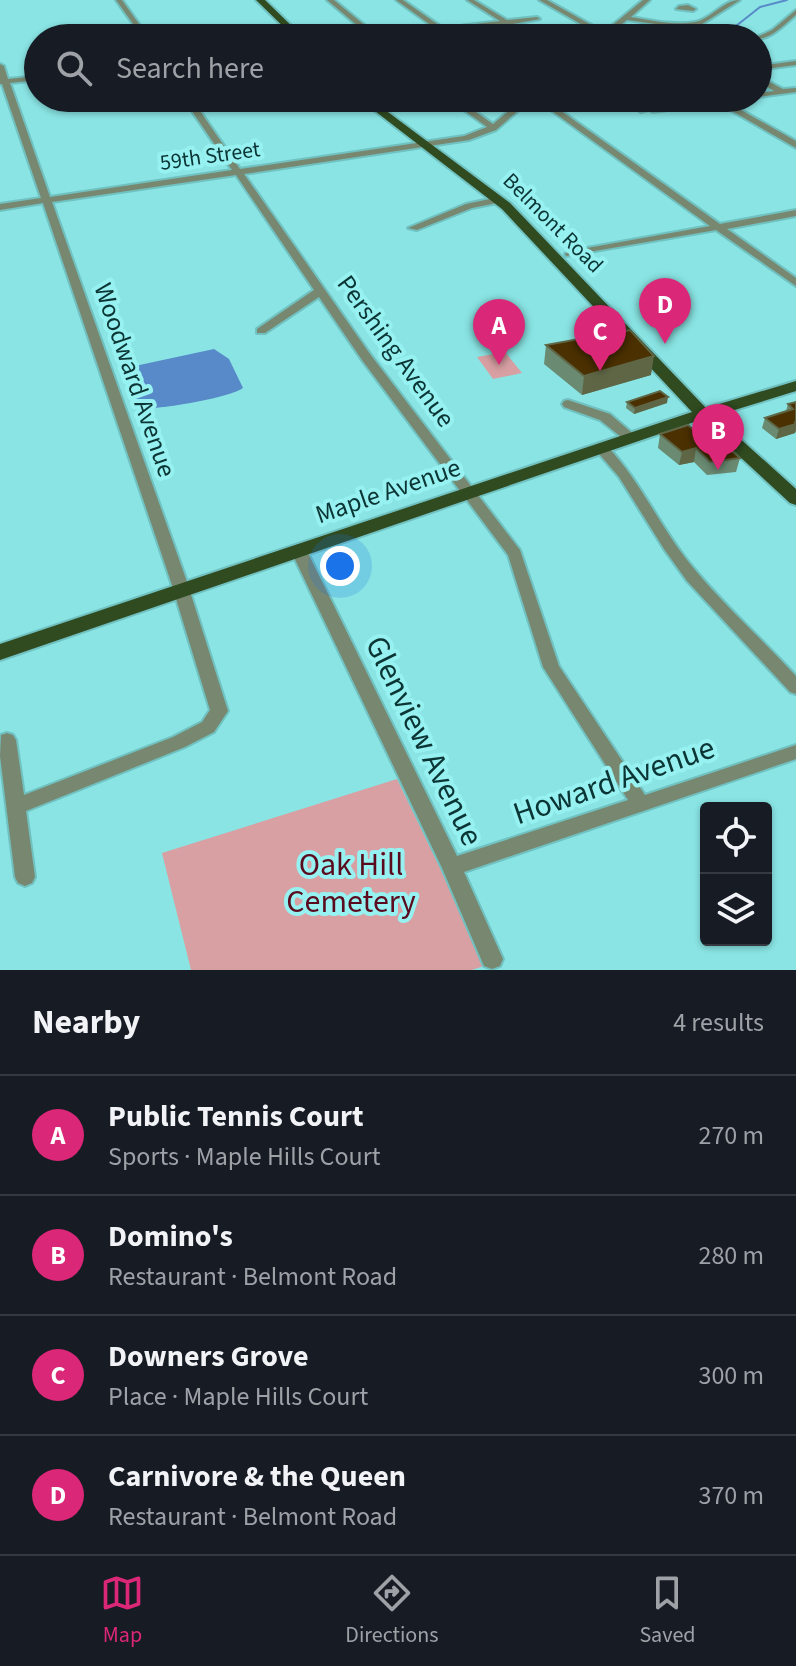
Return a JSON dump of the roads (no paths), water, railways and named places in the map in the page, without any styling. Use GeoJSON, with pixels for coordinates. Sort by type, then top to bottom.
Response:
{"type":"FeatureCollection","features":[{"type":"Feature","properties":{"kind":"main road"},"geometry":{"type":"LineString","coordinates":[[260,0],[285,24]]}},
{"type":"Feature","properties":{"kind":"main road","name":"Belmont Road"},"geometry":{"type":"LineString","coordinates":[[381,112],[499,200],[703,414],[796,499]]}},
{"type":"Feature","properties":{"kind":"main road","name":"Maple Avenue"},"geometry":{"type":"LineString","coordinates":[[0,652],[601,448],[796,386]]}},
{"type":"Feature","properties":{"kind":"street"},"geometry":{"type":"LineString","coordinates":[[119,0],[136,24]]}},
{"type":"Feature","properties":{"kind":"street"},"geometry":{"type":"LineString","coordinates":[[330,0],[359,24]]}},
{"type":"Feature","properties":{"kind":"street"},"geometry":{"type":"LineString","coordinates":[[399,0],[433,24]]}},
{"type":"Feature","properties":{"kind":"street"},"geometry":{"type":"LineString","coordinates":[[470,0],[506,23]]}},
{"type":"Feature","properties":{"kind":"street"},"geometry":{"type":"LineString","coordinates":[[542,0],[583,24]]}},
{"type":"Feature","properties":{"kind":"street"},"geometry":{"type":"LineString","coordinates":[[618,24],[647,0]]}},
{"type":"Feature","properties":{"kind":"street"},"geometry":{"type":"LineString","coordinates":[[694,24],[703,23],[737,0]]}},
{"type":"Feature","properties":{"kind":"street"},"geometry":{"type":"LineString","coordinates":[[693,9],[719,12]]}},
{"type":"Feature","properties":{"kind":"street"},"geometry":{"type":"LineString","coordinates":[[772,30],[796,12]]}},
{"type":"Feature","properties":{"kind":"street"},"geometry":{"type":"LineString","coordinates":[[625,18],[662,24]]}},
{"type":"Feature","properties":{"kind":"street"},"geometry":{"type":"LineString","coordinates":[[497,24],[537,19]]}},
{"type":"Feature","properties":{"kind":"street"},"geometry":{"type":"LineString","coordinates":[[772,38],[783,40]]}},
{"type":"Feature","properties":{"kind":"street"},"geometry":{"type":"LineString","coordinates":[[772,66],[796,63]]}},
{"type":"Feature","properties":{"kind":"street","name":"Woodward Avenue"},"geometry":{"type":"LineString","coordinates":[[0,66],[219,711],[208,727],[179,742],[15,807]]}},
{"type":"Feature","properties":{"kind":"street"},"geometry":{"type":"LineString","coordinates":[[3,81],[24,79]]}},
{"type":"Feature","properties":{"kind":"street"},"geometry":{"type":"LineString","coordinates":[[772,86],[783,92]]}},
{"type":"Feature","properties":{"kind":"street"},"geometry":{"type":"LineString","coordinates":[[772,93],[796,90]]}},
{"type":"Feature","properties":{"kind":"street","name":"Pershing Avenue"},"geometry":{"type":"LineString","coordinates":[[197,112],[320,291],[467,494],[515,554],[551,667],[641,805]]}},
{"type":"Feature","properties":{"kind":"street"},"geometry":{"type":"LineString","coordinates":[[471,112],[493,128],[512,112]]}},
{"type":"Feature","properties":{"kind":"street"},"geometry":{"type":"LineString","coordinates":[[558,112],[796,283]]}},
{"type":"Feature","properties":{"kind":"street"},"geometry":{"type":"LineString","coordinates":[[739,112],[796,145]]}},
{"type":"Feature","properties":{"kind":"street","name":"59th Street"},"geometry":{"type":"LineString","coordinates":[[0,207],[425,145],[474,136],[493,128]]}},
{"type":"Feature","properties":{"kind":"street"},"geometry":{"type":"LineString","coordinates":[[413,228],[469,206],[499,200]]}},
{"type":"Feature","properties":{"kind":"street"},"geometry":{"type":"LineString","coordinates":[[570,254],[796,213]]}},
{"type":"Feature","properties":{"kind":"street"},"geometry":{"type":"LineString","coordinates":[[261,331],[320,291]]}},
{"type":"Feature","properties":{"kind":"street"},"geometry":{"type":"LineString","coordinates":[[568,404],[605,417],[631,438]]}},
{"type":"Feature","properties":{"kind":"street"},"geometry":{"type":"LineString","coordinates":[[601,448],[636,489],[667,543],[694,579],[796,687]]}},
{"type":"Feature","properties":{"kind":"street","name":"Glenview Avenue"},"geometry":{"type":"LineString","coordinates":[[299,551],[452,867],[492,959]]}},
{"type":"Feature","properties":{"kind":"street"},"geometry":{"type":"LineString","coordinates":[[7,740],[25,877]]}},
{"type":"Feature","properties":{"kind":"street","name":"Howard Avenue"},"geometry":{"type":"LineString","coordinates":[[452,867],[796,752]]}},
{"type":"Feature","properties":{"kind":"water"},"geometry":{"type":"Polygon","coordinates":[[[214,349],[229,359],[243,388],[191,403],[137,408],[127,379],[135,366],[214,349]]]}},
{"type":"Feature","properties":{"kind":"waterway"},"geometry":{"type":"LineString","coordinates":[[739,24],[760,7],[787,0]]}},
{"type":"Feature","properties":{"kind":"place","name":"Carnivore & the Queen"},"geometry":{"type":"Point","coordinates":[665,344]}},
{"type":"Feature","properties":{"kind":"place","name":"Public Tennis Court"},"geometry":{"type":"Point","coordinates":[499,365]}},
{"type":"Feature","properties":{"kind":"place","name":"Downers Grove"},"geometry":{"type":"Point","coordinates":[600,371]}},
{"type":"Feature","properties":{"kind":"place","name":"Domino's"},"geometry":{"type":"Point","coordinates":[718,470]}},
{"type":"Feature","properties":{"kind":"park label","name":"Oak Hill Cemetery"},"geometry":{"type":"Point","coordinates":[351,884]}}]}
